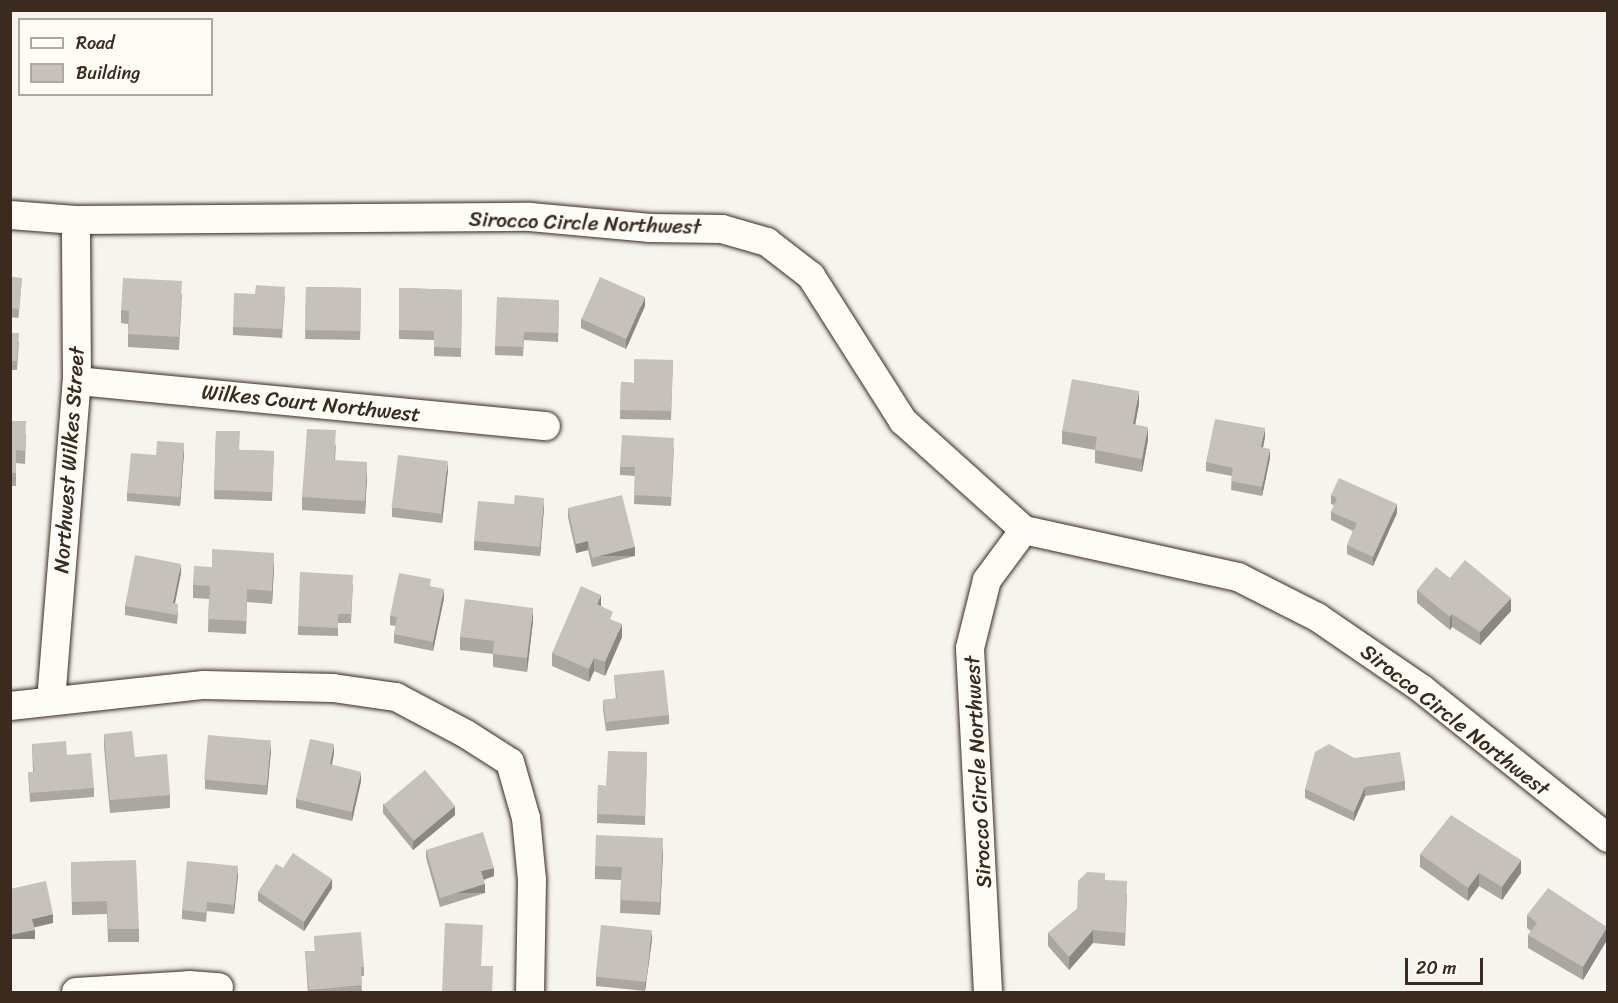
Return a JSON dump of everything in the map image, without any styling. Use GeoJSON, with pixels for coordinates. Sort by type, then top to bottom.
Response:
{"type":"FeatureCollection","features":[{"type":"Feature","properties":{"kind":"street","name":"Sirocco Circle Northwest"},"geometry":{"type":"LineString","coordinates":[[10,215],[76,219],[530,217],[650,228],[722,229],[767,243],[812,276],[903,421],[1024,530],[1238,577],[1317,617],[1422,689],[1608,838]]}},
{"type":"Feature","properties":{"kind":"street","name":"Northwest Wilkes Street"},"geometry":{"type":"LineString","coordinates":[[51,701],[77,381],[76,219]]}},
{"type":"Feature","properties":{"kind":"street","name":"Wilkes Court Northwest"},"geometry":{"type":"LineString","coordinates":[[77,381],[546,426]]}},
{"type":"Feature","properties":{"kind":"street","name":"Sirocco Circle Northwest"},"geometry":{"type":"LineString","coordinates":[[988,993],[970,648],[987,580],[1024,530]]}},
{"type":"Feature","properties":{"kind":"street"},"geometry":{"type":"LineString","coordinates":[[10,706],[204,685],[333,688],[396,697],[466,735],[510,762],[526,818],[532,880],[530,993]]}},
{"type":"Feature","properties":{"kind":"street"},"geometry":{"type":"LineString","coordinates":[[76,993],[189,985],[219,987]]}},
{"type":"Feature","properties":{"kind":"building"},"geometry":{"type":"Polygon","coordinates":[[[10,277],[22,278],[19,309],[10,308],[10,277]]]}},
{"type":"Feature","properties":{"kind":"building"},"geometry":{"type":"Polygon","coordinates":[[[600,277],[645,297],[626,339],[581,319],[600,277]]]}},
{"type":"Feature","properties":{"kind":"building"},"geometry":{"type":"Polygon","coordinates":[[[123,278],[182,281],[179,337],[128,334],[129,311],[121,310],[123,278]]]}},
{"type":"Feature","properties":{"kind":"building"},"geometry":{"type":"Polygon","coordinates":[[[256,285],[285,287],[282,329],[233,327],[234,293],[255,294],[256,285]]]}},
{"type":"Feature","properties":{"kind":"building"},"geometry":{"type":"Polygon","coordinates":[[[306,287],[361,288],[360,331],[305,330],[306,287]]]}},
{"type":"Feature","properties":{"kind":"building"},"geometry":{"type":"Polygon","coordinates":[[[399,288],[462,290],[461,348],[434,347],[434,331],[399,330],[399,288]]]}},
{"type":"Feature","properties":{"kind":"building"},"geometry":{"type":"Polygon","coordinates":[[[497,297],[559,300],[558,333],[524,332],[523,347],[495,346],[497,297]]]}},
{"type":"Feature","properties":{"kind":"building"},"geometry":{"type":"Polygon","coordinates":[[[10,333],[19,333],[17,361],[10,361],[10,333]]]}},
{"type":"Feature","properties":{"kind":"building"},"geometry":{"type":"Polygon","coordinates":[[[634,359],[673,360],[671,411],[620,410],[621,382],[634,383],[634,359]]]}},
{"type":"Feature","properties":{"kind":"building"},"geometry":{"type":"Polygon","coordinates":[[[1072,379],[1139,391],[1133,424],[1148,427],[1142,459],[1095,450],[1097,437],[1062,431],[1072,379]]]}},
{"type":"Feature","properties":{"kind":"building"},"geometry":{"type":"Polygon","coordinates":[[[1215,419],[1265,428],[1261,447],[1270,449],[1262,487],[1231,481],[1233,468],[1206,462],[1215,419]]]}},
{"type":"Feature","properties":{"kind":"building"},"geometry":{"type":"Polygon","coordinates":[[[10,421],[26,421],[25,451],[16,450],[16,473],[10,473],[10,421]]]}},
{"type":"Feature","properties":{"kind":"building"},"geometry":{"type":"Polygon","coordinates":[[[307,429],[336,430],[334,460],[367,462],[365,501],[302,497],[307,429]]]}},
{"type":"Feature","properties":{"kind":"building"},"geometry":{"type":"Polygon","coordinates":[[[216,431],[240,431],[239,450],[274,451],[272,492],[214,490],[216,431]]]}},
{"type":"Feature","properties":{"kind":"building"},"geometry":{"type":"Polygon","coordinates":[[[622,435],[674,438],[671,497],[634,495],[635,467],[620,467],[622,435]]]}},
{"type":"Feature","properties":{"kind":"building"},"geometry":{"type":"Polygon","coordinates":[[[157,441],[184,443],[180,497],[127,493],[131,453],[156,455],[157,441]]]}},
{"type":"Feature","properties":{"kind":"building"},"geometry":{"type":"Polygon","coordinates":[[[398,455],[448,461],[441,514],[392,508],[398,455]]]}},
{"type":"Feature","properties":{"kind":"building"},"geometry":{"type":"Polygon","coordinates":[[[1339,478],[1397,504],[1373,557],[1347,545],[1357,523],[1331,512],[1337,498],[1331,495],[1339,478]]]}},
{"type":"Feature","properties":{"kind":"building"},"geometry":{"type":"Polygon","coordinates":[[[515,495],[544,498],[540,547],[474,541],[478,501],[514,504],[515,495]]]}},
{"type":"Feature","properties":{"kind":"building"},"geometry":{"type":"Polygon","coordinates":[[[622,495],[635,547],[592,558],[588,541],[576,544],[568,508],[622,495]]]}},
{"type":"Feature","properties":{"kind":"building"},"geometry":{"type":"Polygon","coordinates":[[[10,518],[12,518],[10,543],[10,518]]]}},
{"type":"Feature","properties":{"kind":"building"},"geometry":{"type":"Polygon","coordinates":[[[212,549],[274,553],[272,591],[247,589],[246,621],[208,619],[210,586],[193,585],[194,566],[212,567],[212,549]]]}},
{"type":"Feature","properties":{"kind":"building"},"geometry":{"type":"Polygon","coordinates":[[[135,555],[181,564],[173,603],[178,604],[177,615],[125,606],[135,555]]]}},
{"type":"Feature","properties":{"kind":"building"},"geometry":{"type":"Polygon","coordinates":[[[1465,560],[1511,598],[1480,632],[1452,614],[1450,617],[1417,590],[1436,567],[1450,578],[1465,560]]]}},
{"type":"Feature","properties":{"kind":"building"},"geometry":{"type":"Polygon","coordinates":[[[300,572],[353,575],[351,614],[338,614],[338,628],[298,626],[300,572]]]}},
{"type":"Feature","properties":{"kind":"building"},"geometry":{"type":"Polygon","coordinates":[[[399,573],[431,579],[430,586],[444,589],[433,642],[394,634],[397,617],[390,616],[399,573]]]}},
{"type":"Feature","properties":{"kind":"building"},"geometry":{"type":"Polygon","coordinates":[[[581,586],[601,595],[597,604],[613,612],[610,619],[622,624],[605,662],[594,658],[589,669],[552,653],[581,586]]]}},
{"type":"Feature","properties":{"kind":"building"},"geometry":{"type":"Polygon","coordinates":[[[465,599],[533,608],[527,658],[493,654],[494,641],[460,637],[465,599]]]}},
{"type":"Feature","properties":{"kind":"building"},"geometry":{"type":"Polygon","coordinates":[[[664,670],[669,715],[606,722],[603,700],[617,698],[614,675],[664,670]]]}},
{"type":"Feature","properties":{"kind":"building"},"geometry":{"type":"Polygon","coordinates":[[[132,731],[135,757],[167,754],[170,795],[110,800],[104,734],[132,731]]]}},
{"type":"Feature","properties":{"kind":"building"},"geometry":{"type":"Polygon","coordinates":[[[208,735],[271,740],[267,785],[204,780],[208,735]]]}},
{"type":"Feature","properties":{"kind":"building"},"geometry":{"type":"Polygon","coordinates":[[[310,739],[334,744],[330,764],[361,772],[352,812],[296,799],[310,739]]]}},
{"type":"Feature","properties":{"kind":"building"},"geometry":{"type":"Polygon","coordinates":[[[66,741],[67,755],[91,753],[94,788],[30,793],[28,772],[34,772],[32,744],[66,741]]]}},
{"type":"Feature","properties":{"kind":"building"},"geometry":{"type":"Polygon","coordinates":[[[1329,744],[1354,758],[1400,752],[1405,781],[1365,787],[1354,812],[1305,789],[1315,752],[1329,744]]]}},
{"type":"Feature","properties":{"kind":"building"},"geometry":{"type":"Polygon","coordinates":[[[608,751],[647,752],[645,816],[597,814],[598,785],[606,786],[608,751]]]}},
{"type":"Feature","properties":{"kind":"building"},"geometry":{"type":"Polygon","coordinates":[[[425,770],[455,806],[414,841],[384,805],[425,770]]]}},
{"type":"Feature","properties":{"kind":"building"},"geometry":{"type":"Polygon","coordinates":[[[1451,815],[1521,860],[1502,887],[1479,873],[1468,888],[1420,854],[1451,815]]]}},
{"type":"Feature","properties":{"kind":"building"},"geometry":{"type":"Polygon","coordinates":[[[483,832],[494,868],[481,871],[485,884],[440,898],[426,850],[483,832]]]}},
{"type":"Feature","properties":{"kind":"building"},"geometry":{"type":"Polygon","coordinates":[[[596,835],[663,838],[660,902],[620,900],[622,867],[595,866],[596,835]]]}},
{"type":"Feature","properties":{"kind":"building"},"geometry":{"type":"Polygon","coordinates":[[[293,853],[332,879],[304,922],[258,892],[276,864],[283,868],[293,853]]]}},
{"type":"Feature","properties":{"kind":"building"},"geometry":{"type":"Polygon","coordinates":[[[136,860],[139,929],[108,929],[107,901],[72,902],[71,862],[136,860]]]}},
{"type":"Feature","properties":{"kind":"building"},"geometry":{"type":"Polygon","coordinates":[[[187,861],[238,866],[234,905],[207,902],[206,913],[182,910],[187,861]]]}},
{"type":"Feature","properties":{"kind":"building"},"geometry":{"type":"Polygon","coordinates":[[[1087,872],[1105,873],[1105,880],[1127,881],[1125,933],[1093,930],[1069,957],[1048,933],[1077,909],[1078,881],[1087,872]]]}},
{"type":"Feature","properties":{"kind":"building"},"geometry":{"type":"Polygon","coordinates":[[[46,881],[53,914],[32,919],[35,930],[10,935],[10,889],[46,881]]]}},
{"type":"Feature","properties":{"kind":"building"},"geometry":{"type":"Polygon","coordinates":[[[1548,888],[1607,927],[1583,967],[1528,935],[1537,923],[1527,915],[1548,888]]]}},
{"type":"Feature","properties":{"kind":"building"},"geometry":{"type":"Polygon","coordinates":[[[445,923],[483,925],[481,966],[493,966],[492,993],[442,993],[445,923]]]}},
{"type":"Feature","properties":{"kind":"building"},"geometry":{"type":"Polygon","coordinates":[[[601,925],[652,930],[646,982],[596,977],[601,925]]]}},
{"type":"Feature","properties":{"kind":"building"},"geometry":{"type":"Polygon","coordinates":[[[361,932],[364,967],[361,967],[362,985],[309,990],[305,951],[315,951],[314,936],[361,932]]]}}]}
